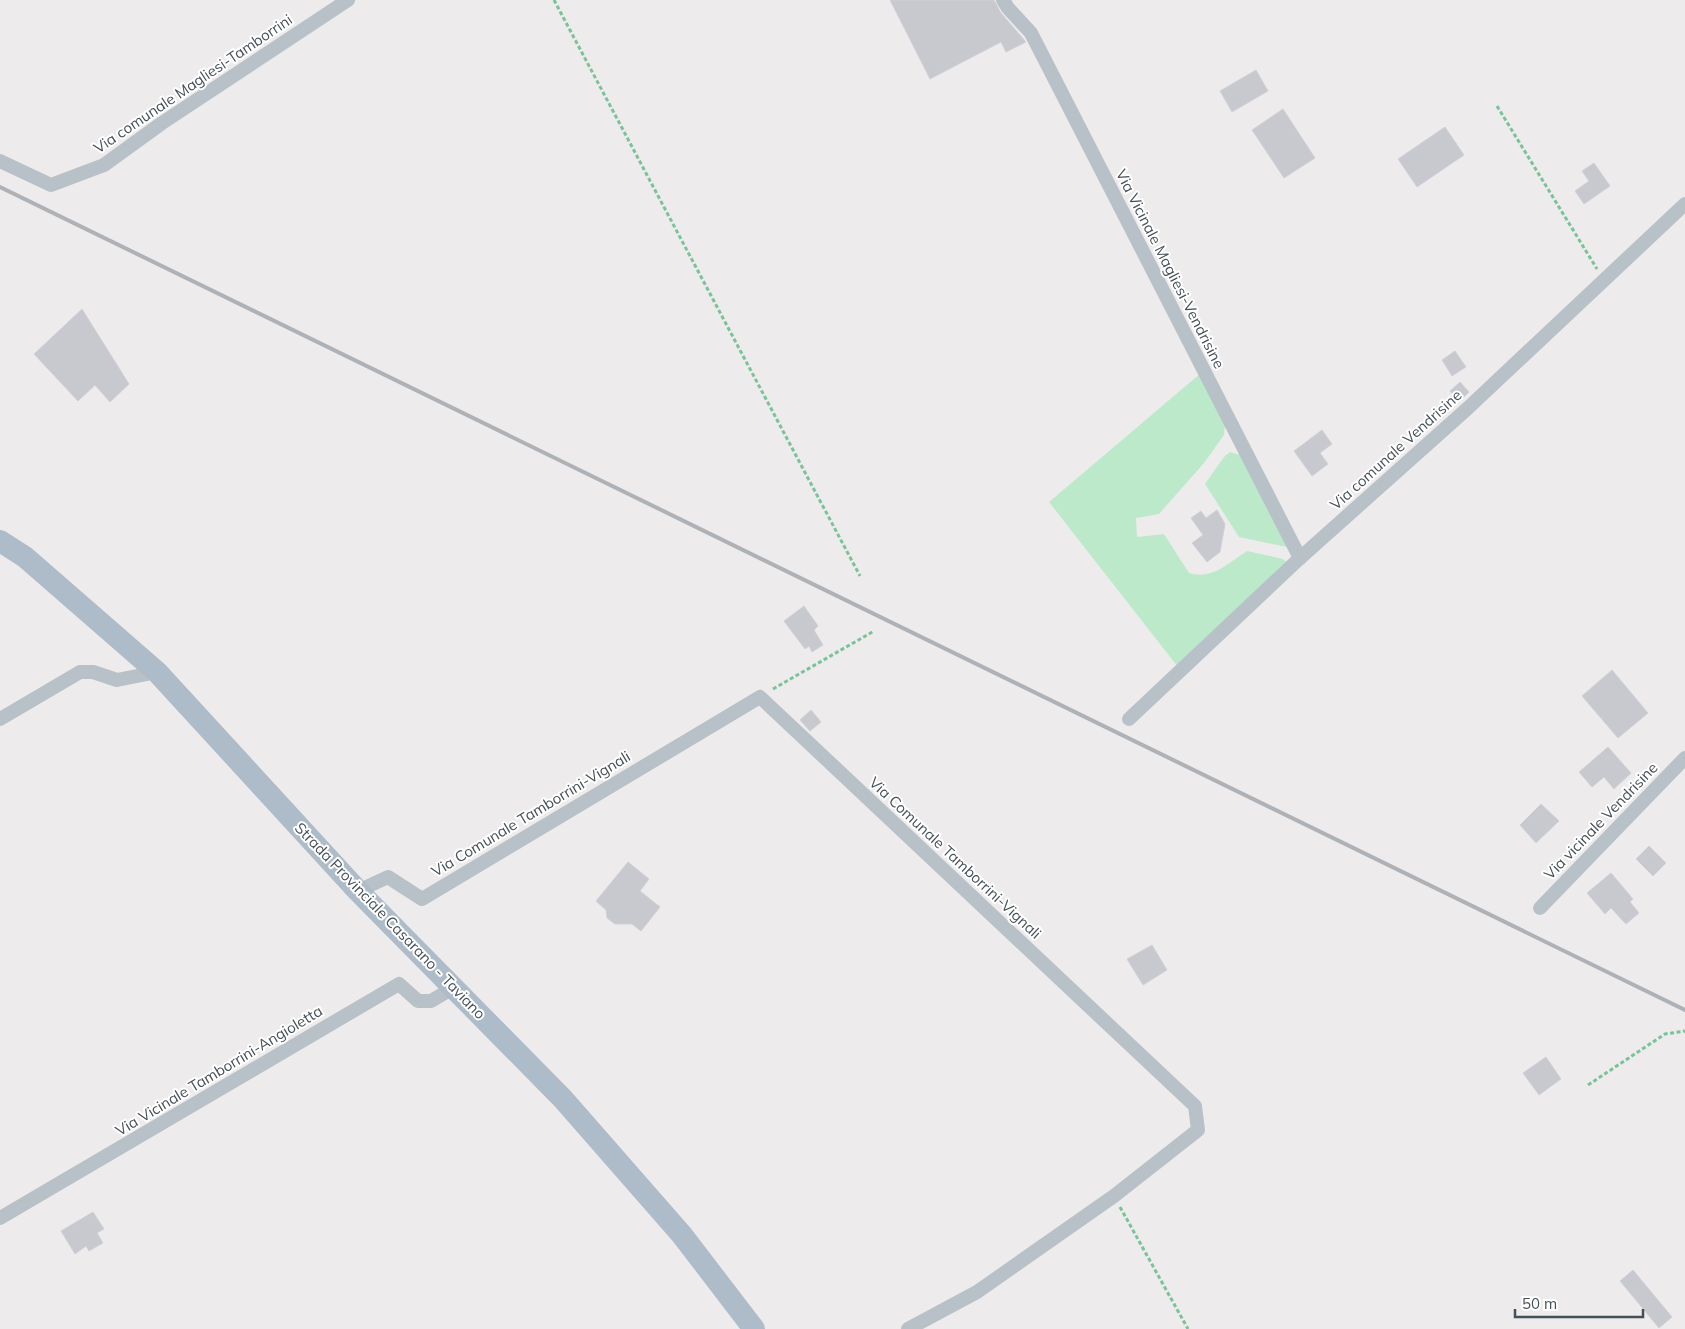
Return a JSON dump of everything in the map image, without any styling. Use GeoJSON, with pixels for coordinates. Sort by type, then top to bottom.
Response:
{"type":"FeatureCollection","features":[{"type":"Feature","properties":{"kind":"main road","name":"Strada Provinciale Casarano - Taviano"},"geometry":{"type":"LineString","coordinates":[[0,540],[25,558],[156,672],[358,891],[563,1098],[682,1235],[754,1329]]}},
{"type":"Feature","properties":{"kind":"street","name":"Via comunale Magliesi-Tamborrini"},"geometry":{"type":"LineString","coordinates":[[0,161],[51,185],[104,165],[162,123],[348,0]]}},
{"type":"Feature","properties":{"kind":"street","name":"Via Vicinale Magliesi-Vendrisine"},"geometry":{"type":"LineString","coordinates":[[1003,0],[1008,8],[1031,32],[1300,558]]}},
{"type":"Feature","properties":{"kind":"street","name":"Via comunale Vendrisine"},"geometry":{"type":"LineString","coordinates":[[1129,719],[1300,558],[1468,408],[1685,204]]}},
{"type":"Feature","properties":{"kind":"street"},"geometry":{"type":"LineString","coordinates":[[0,719],[80,672],[94,672],[117,680],[156,672]]}},
{"type":"Feature","properties":{"kind":"street","name":"Via Comunale Tamborrini-Vignali"},"geometry":{"type":"LineString","coordinates":[[358,891],[388,877],[422,899],[760,697],[1195,1106],[1198,1130],[1114,1196],[977,1292],[908,1329]]}},
{"type":"Feature","properties":{"kind":"street","name":"Via vicinale Vendrisine"},"geometry":{"type":"LineString","coordinates":[[1540,908],[1685,758]]}},
{"type":"Feature","properties":{"kind":"street","name":"Via Vicinale Tamborrini-Angioletta"},"geometry":{"type":"LineString","coordinates":[[0,1218],[399,984],[418,1001],[430,1001],[454,988]]}},
{"type":"Feature","properties":{"kind":"path"},"geometry":{"type":"LineString","coordinates":[[554,0],[860,576]]}},
{"type":"Feature","properties":{"kind":"path"},"geometry":{"type":"LineString","coordinates":[[1497,106],[1604,280]]}},
{"type":"Feature","properties":{"kind":"path"},"geometry":{"type":"LineString","coordinates":[[760,697],[874,631]]}},
{"type":"Feature","properties":{"kind":"path"},"geometry":{"type":"LineString","coordinates":[[1588,1085],[1659,1038],[1674,1032],[1685,1031]]}},
{"type":"Feature","properties":{"kind":"path"},"geometry":{"type":"LineString","coordinates":[[1114,1196],[1188,1329]]}},
{"type":"Feature","properties":{"kind":"green space"},"geometry":{"type":"Polygon","coordinates":[[[1201,373],[1225,424],[1224,435],[1204,463],[1159,514],[1136,518],[1137,537],[1164,534],[1189,573],[1198,575],[1220,569],[1247,551],[1283,559],[1289,564],[1178,667],[1049,502],[1201,373]]]}},
{"type":"Feature","properties":{"kind":"green space"},"geometry":{"type":"Polygon","coordinates":[[[1230,452],[1240,455],[1280,526],[1287,547],[1239,537],[1205,484],[1224,457],[1230,452]]]}},
{"type":"Feature","properties":{"kind":"building"},"geometry":{"type":"Polygon","coordinates":[[[890,0],[994,0],[1001,13],[1026,42],[1006,52],[1001,42],[930,79],[890,0]]]}},
{"type":"Feature","properties":{"kind":"building"},"geometry":{"type":"Polygon","coordinates":[[[1256,70],[1268,91],[1232,112],[1220,91],[1256,70]]]}},
{"type":"Feature","properties":{"kind":"building"},"geometry":{"type":"Polygon","coordinates":[[[1283,109],[1315,158],[1284,178],[1252,130],[1283,109]]]}},
{"type":"Feature","properties":{"kind":"building"},"geometry":{"type":"Polygon","coordinates":[[[1445,127],[1464,155],[1417,187],[1398,159],[1445,127]]]}},
{"type":"Feature","properties":{"kind":"building"},"geometry":{"type":"Polygon","coordinates":[[[1594,163],[1610,186],[1584,204],[1575,191],[1589,181],[1582,171],[1594,163]]]}},
{"type":"Feature","properties":{"kind":"building"},"geometry":{"type":"Polygon","coordinates":[[[82,309],[129,384],[110,402],[95,385],[78,401],[34,354],[82,309]]]}},
{"type":"Feature","properties":{"kind":"building"},"geometry":{"type":"Polygon","coordinates":[[[1455,351],[1466,367],[1452,376],[1442,360],[1455,351]]]}},
{"type":"Feature","properties":{"kind":"building"},"geometry":{"type":"Polygon","coordinates":[[[1460,382],[1469,392],[1459,402],[1450,391],[1460,382]]]}},
{"type":"Feature","properties":{"kind":"building"},"geometry":{"type":"Polygon","coordinates":[[[1322,430],[1332,444],[1320,453],[1328,464],[1312,476],[1294,451],[1322,430]]]}},
{"type":"Feature","properties":{"kind":"building"},"geometry":{"type":"Polygon","coordinates":[[[1217,510],[1225,524],[1220,552],[1207,562],[1192,543],[1203,535],[1191,518],[1201,511],[1206,518],[1217,510]]]}},
{"type":"Feature","properties":{"kind":"building"},"geometry":{"type":"Polygon","coordinates":[[[804,606],[818,626],[814,630],[823,645],[812,652],[809,646],[805,649],[784,621],[804,606]]]}},
{"type":"Feature","properties":{"kind":"building"},"geometry":{"type":"Polygon","coordinates":[[[1612,670],[1648,713],[1618,738],[1582,696],[1612,670]]]}},
{"type":"Feature","properties":{"kind":"building"},"geometry":{"type":"Polygon","coordinates":[[[811,710],[821,722],[810,731],[800,720],[811,710]]]}},
{"type":"Feature","properties":{"kind":"building"},"geometry":{"type":"Polygon","coordinates":[[[1608,747],[1631,773],[1614,789],[1604,777],[1592,787],[1579,772],[1608,747]]]}},
{"type":"Feature","properties":{"kind":"building"},"geometry":{"type":"Polygon","coordinates":[[[1541,804],[1559,821],[1536,843],[1520,825],[1541,804]]]}},
{"type":"Feature","properties":{"kind":"building"},"geometry":{"type":"Polygon","coordinates":[[[1649,846],[1666,863],[1653,876],[1636,859],[1649,846]]]}},
{"type":"Feature","properties":{"kind":"building"},"geometry":{"type":"Polygon","coordinates":[[[628,862],[649,879],[640,891],[660,907],[641,931],[632,924],[615,924],[607,918],[606,910],[596,901],[628,862]]]}},
{"type":"Feature","properties":{"kind":"building"},"geometry":{"type":"Polygon","coordinates":[[[1611,873],[1633,899],[1630,902],[1639,913],[1626,924],[1611,908],[1605,914],[1587,893],[1611,873]]]}},
{"type":"Feature","properties":{"kind":"building"},"geometry":{"type":"Polygon","coordinates":[[[1152,945],[1167,970],[1143,985],[1127,959],[1152,945]]]}},
{"type":"Feature","properties":{"kind":"building"},"geometry":{"type":"Polygon","coordinates":[[[1546,1057],[1561,1079],[1539,1095],[1523,1073],[1546,1057]]]}},
{"type":"Feature","properties":{"kind":"building"},"geometry":{"type":"Polygon","coordinates":[[[93,1212],[104,1229],[97,1233],[103,1243],[89,1251],[86,1246],[75,1254],[61,1231],[93,1212]]]}},
{"type":"Feature","properties":{"kind":"building"},"geometry":{"type":"Polygon","coordinates":[[[1633,1270],[1672,1317],[1659,1328],[1620,1281],[1633,1270]]]}},
{"type":"Feature","properties":{"kind":"railway"},"geometry":{"type":"LineString","coordinates":[[0,187],[1685,1010]]}}]}
